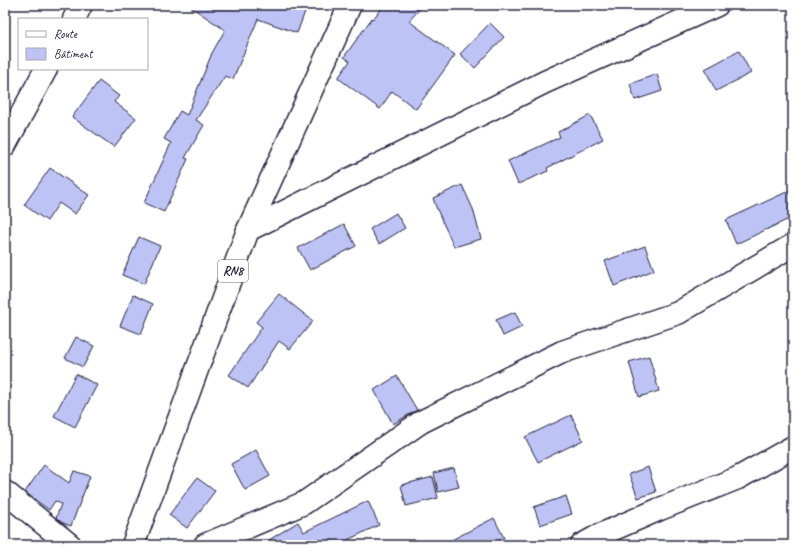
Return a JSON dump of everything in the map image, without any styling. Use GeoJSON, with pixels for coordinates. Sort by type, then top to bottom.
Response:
{"type":"FeatureCollection","features":[{"type":"Feature","properties":{"kind":"street"},"geometry":{"type":"LineString","coordinates":[[74,18],[81,5]]}},
{"type":"Feature","properties":{"kind":"street","name":"RN8"},"geometry":{"type":"LineString","coordinates":[[133,545],[248,230],[350,5]]}},
{"type":"Feature","properties":{"kind":"street"},"geometry":{"type":"LineString","coordinates":[[248,230],[545,82],[717,5]]}},
{"type":"Feature","properties":{"kind":"street"},"geometry":{"type":"LineString","coordinates":[[5,145],[45,70]]}},
{"type":"Feature","properties":{"kind":"street"},"geometry":{"type":"LineString","coordinates":[[205,545],[304,503],[421,422],[562,352],[678,313],[793,245]]}},
{"type":"Feature","properties":{"kind":"street"},"geometry":{"type":"LineString","coordinates":[[582,545],[600,535],[660,509],[738,478],[793,447]]}},
{"type":"Feature","properties":{"kind":"street"},"geometry":{"type":"LineString","coordinates":[[5,492],[70,545]]}},
{"type":"Feature","properties":{"kind":"building"},"geometry":{"type":"Polygon","coordinates":[[[188,5],[294,5],[306,9],[297,33],[258,19],[233,79],[225,76],[196,120],[204,125],[185,158],[188,159],[164,212],[144,203],[171,143],[164,139],[180,111],[187,115],[212,53],[225,30],[188,5]]]}},
{"type":"Feature","properties":{"kind":"building"},"geometry":{"type":"Polygon","coordinates":[[[384,5],[423,5],[409,21],[455,55],[416,109],[392,91],[380,109],[338,78],[350,61],[344,57],[372,18],[373,19],[384,5]]]}},
{"type":"Feature","properties":{"kind":"building"},"geometry":{"type":"Polygon","coordinates":[[[490,23],[504,37],[475,68],[460,54],[490,23]]]}},
{"type":"Feature","properties":{"kind":"building"},"geometry":{"type":"Polygon","coordinates":[[[739,51],[751,73],[716,91],[705,69],[739,51]]]}},
{"type":"Feature","properties":{"kind":"building"},"geometry":{"type":"Polygon","coordinates":[[[657,74],[662,91],[635,100],[630,84],[657,74]]]}},
{"type":"Feature","properties":{"kind":"building"},"geometry":{"type":"Polygon","coordinates":[[[99,81],[119,96],[114,102],[136,118],[114,147],[72,117],[99,81]]]}},
{"type":"Feature","properties":{"kind":"building"},"geometry":{"type":"Polygon","coordinates":[[[590,115],[603,139],[547,168],[548,171],[518,184],[508,161],[560,137],[558,132],[590,115]]]}},
{"type":"Feature","properties":{"kind":"building"},"geometry":{"type":"Polygon","coordinates":[[[50,168],[89,195],[75,214],[59,203],[47,221],[24,205],[50,168]]]}},
{"type":"Feature","properties":{"kind":"building"},"geometry":{"type":"Polygon","coordinates":[[[462,185],[473,209],[481,239],[454,247],[433,198],[462,185]]]}},
{"type":"Feature","properties":{"kind":"building"},"geometry":{"type":"Polygon","coordinates":[[[793,189],[793,217],[736,244],[726,220],[793,189]]]}},
{"type":"Feature","properties":{"kind":"building"},"geometry":{"type":"Polygon","coordinates":[[[396,213],[405,228],[379,244],[370,229],[396,213]]]}},
{"type":"Feature","properties":{"kind":"building"},"geometry":{"type":"Polygon","coordinates":[[[344,224],[356,246],[310,270],[298,248],[344,224]]]}},
{"type":"Feature","properties":{"kind":"building"},"geometry":{"type":"Polygon","coordinates":[[[139,237],[160,246],[144,284],[122,275],[139,237]]]}},
{"type":"Feature","properties":{"kind":"building"},"geometry":{"type":"Polygon","coordinates":[[[645,246],[654,270],[614,286],[605,261],[645,246]]]}},
{"type":"Feature","properties":{"kind":"building"},"geometry":{"type":"Polygon","coordinates":[[[279,294],[313,321],[290,349],[279,341],[248,388],[229,375],[262,327],[256,322],[279,294]]]}},
{"type":"Feature","properties":{"kind":"building"},"geometry":{"type":"Polygon","coordinates":[[[133,295],[153,304],[141,334],[120,326],[133,295]]]}},
{"type":"Feature","properties":{"kind":"building"},"geometry":{"type":"Polygon","coordinates":[[[515,312],[522,327],[503,336],[496,320],[515,312]]]}},
{"type":"Feature","properties":{"kind":"building"},"geometry":{"type":"Polygon","coordinates":[[[76,337],[94,346],[83,367],[65,358],[76,337]]]}},
{"type":"Feature","properties":{"kind":"building"},"geometry":{"type":"Polygon","coordinates":[[[649,356],[659,391],[639,397],[629,362],[649,356]]]}},
{"type":"Feature","properties":{"kind":"building"},"geometry":{"type":"Polygon","coordinates":[[[76,374],[97,385],[75,427],[54,416],[76,374]]]}},
{"type":"Feature","properties":{"kind":"building"},"geometry":{"type":"Polygon","coordinates":[[[397,376],[417,410],[393,424],[374,390],[397,376]]]}},
{"type":"Feature","properties":{"kind":"building"},"geometry":{"type":"Polygon","coordinates":[[[571,415],[583,440],[538,462],[525,437],[571,415]]]}},
{"type":"Feature","properties":{"kind":"building"},"geometry":{"type":"Polygon","coordinates":[[[256,450],[270,476],[245,490],[231,464],[256,450]]]}},
{"type":"Feature","properties":{"kind":"building"},"geometry":{"type":"Polygon","coordinates":[[[44,465],[69,483],[74,471],[90,476],[71,526],[56,518],[61,504],[55,501],[49,510],[25,492],[44,465]]]}},
{"type":"Feature","properties":{"kind":"building"},"geometry":{"type":"Polygon","coordinates":[[[648,467],[656,492],[638,498],[629,474],[648,467]]]}},
{"type":"Feature","properties":{"kind":"building"},"geometry":{"type":"Polygon","coordinates":[[[454,468],[459,487],[438,492],[434,473],[454,468]]]}},
{"type":"Feature","properties":{"kind":"building"},"geometry":{"type":"Polygon","coordinates":[[[433,477],[438,498],[406,506],[401,485],[433,477]]]}},
{"type":"Feature","properties":{"kind":"building"},"geometry":{"type":"Polygon","coordinates":[[[197,478],[215,491],[187,528],[169,515],[197,478]]]}},
{"type":"Feature","properties":{"kind":"building"},"geometry":{"type":"Polygon","coordinates":[[[566,496],[572,514],[540,525],[534,507],[566,496]]]}},
{"type":"Feature","properties":{"kind":"building"},"geometry":{"type":"Polygon","coordinates":[[[368,501],[379,525],[337,545],[261,545],[298,522],[304,532],[368,501]]]}},
{"type":"Feature","properties":{"kind":"building"},"geometry":{"type":"Polygon","coordinates":[[[494,518],[504,538],[490,545],[442,545],[494,518]]]}}]}
